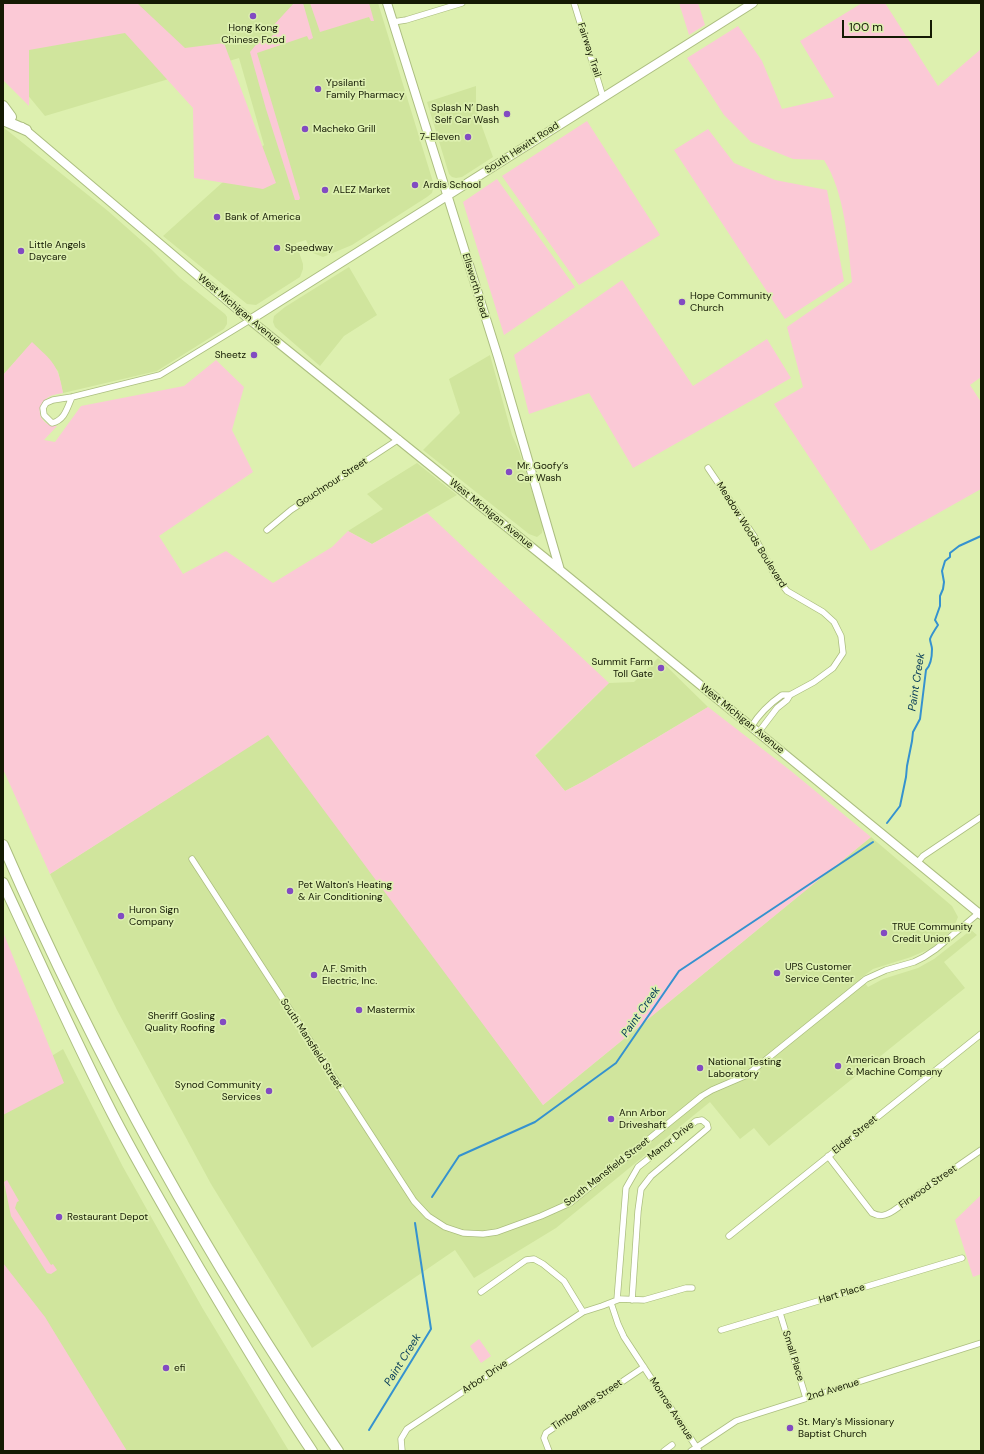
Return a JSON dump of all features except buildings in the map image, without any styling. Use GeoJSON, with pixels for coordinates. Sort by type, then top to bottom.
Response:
{"type":"FeatureCollection","features":[{"type":"Feature","properties":{"kind":"highway"},"geometry":{"type":"LineString","coordinates":[[3,106],[6,116],[26,130]]}},
{"type":"Feature","properties":{"kind":"highway"},"geometry":{"type":"LineString","coordinates":[[3,845],[29,905],[121,1091],[212,1255],[305,1403],[338,1451]]}},
{"type":"Feature","properties":{"kind":"highway"},"geometry":{"type":"LineString","coordinates":[[3,883],[113,1115],[230,1320],[312,1451]]}},
{"type":"Feature","properties":{"kind":"main road","name":"Ellsworth Road"},"geometry":{"type":"LineString","coordinates":[[387,3],[502,371],[560,570]]}},
{"type":"Feature","properties":{"kind":"main road","name":"South Hewitt Road"},"geometry":{"type":"LineString","coordinates":[[250,320],[753,3]]}},
{"type":"Feature","properties":{"kind":"main road","name":"West Michigan Avenue"},"geometry":{"type":"LineString","coordinates":[[26,130],[250,320],[399,439],[980,913]]}},
{"type":"Feature","properties":{"kind":"street"},"geometry":{"type":"LineString","coordinates":[[393,22],[406,20],[462,3]]}},
{"type":"Feature","properties":{"kind":"street","name":"Fairway Trail"},"geometry":{"type":"LineString","coordinates":[[574,3],[604,97]]}},
{"type":"Feature","properties":{"kind":"street"},"geometry":{"type":"LineString","coordinates":[[72,397],[63,417],[58,421],[52,423],[44,415],[43,408],[46,403],[52,400],[72,397],[160,375],[250,320]]}},
{"type":"Feature","properties":{"kind":"street","name":"Gouchnour Street"},"geometry":{"type":"LineString","coordinates":[[267,530],[291,510],[399,439]]}},
{"type":"Feature","properties":{"kind":"street","name":"Meadow Woods Boulevard"},"geometry":{"type":"LineString","coordinates":[[708,468],[754,536],[776,577],[783,586],[787,591],[823,612],[834,622],[841,636],[843,653],[834,668],[814,682],[790,695],[787,700],[777,708],[758,733]]}},
{"type":"Feature","properties":{"kind":"street","name":"Meadow Woods Boulevard"},"geometry":{"type":"LineString","coordinates":[[751,727],[770,703],[782,694],[790,695]]}},
{"type":"Feature","properties":{"kind":"street"},"geometry":{"type":"LineString","coordinates":[[917,863],[923,856],[981,817]]}},
{"type":"Feature","properties":{"kind":"street","name":"South Mansfield Street"},"geometry":{"type":"LineString","coordinates":[[192,859],[414,1201],[428,1216],[445,1227],[463,1234],[497,1232],[570,1203],[702,1096],[712,1090],[747,1075],[866,979],[886,970],[914,962],[924,957],[936,950],[980,913]]}},
{"type":"Feature","properties":{"kind":"street","name":"Elder Street"},"geometry":{"type":"LineString","coordinates":[[729,1236],[981,1034]]}},
{"type":"Feature","properties":{"kind":"street","name":"Manor Drive"},"geometry":{"type":"LineString","coordinates":[[632,1300],[638,1211],[641,1189],[651,1176],[708,1128],[707,1124],[702,1120],[696,1121],[638,1167],[626,1188],[614,1302],[618,1324],[624,1337],[644,1367]]}},
{"type":"Feature","properties":{"kind":"street","name":"Firwood Street"},"geometry":{"type":"LineString","coordinates":[[828,1156],[872,1212],[877,1216],[887,1215],[981,1150]]}},
{"type":"Feature","properties":{"kind":"street","name":"Hart Place"},"geometry":{"type":"LineString","coordinates":[[721,1330],[962,1258]]}},
{"type":"Feature","properties":{"kind":"street"},"geometry":{"type":"LineString","coordinates":[[481,1292],[526,1260],[534,1260],[542,1264],[564,1281],[582,1312]]}},
{"type":"Feature","properties":{"kind":"street","name":"Arbor Drive"},"geometry":{"type":"LineString","coordinates":[[402,1451],[401,1439],[407,1429],[582,1312],[620,1299],[644,1300],[686,1288],[692,1288]]}},
{"type":"Feature","properties":{"kind":"street","name":"Small Place"},"geometry":{"type":"LineString","coordinates":[[780,1313],[806,1398]]}},
{"type":"Feature","properties":{"kind":"street","name":"2nd Avenue"},"geometry":{"type":"LineString","coordinates":[[695,1450],[736,1421],[981,1343]]}},
{"type":"Feature","properties":{"kind":"street","name":"Monroe Avenue"},"geometry":{"type":"LineString","coordinates":[[644,1367],[695,1450]]}},
{"type":"Feature","properties":{"kind":"street","name":"Timberlane Street"},"geometry":{"type":"LineString","coordinates":[[549,1451],[544,1438],[546,1433],[644,1367]]}},
{"type":"Feature","properties":{"kind":"street"},"geometry":{"type":"LineString","coordinates":[[664,1451],[672,1445]]}},
{"type":"Feature","properties":{"kind":"shaded area"},"geometry":{"type":"Polygon","coordinates":[[[3,3],[378,3],[434,185],[432,193],[352,245],[323,257],[313,253],[306,240],[296,243],[303,264],[300,277],[256,305],[247,304],[163,236],[264,145],[239,58],[45,116],[3,65],[3,3]]]}},
{"type":"Feature","properties":{"kind":"shaded area"},"geometry":{"type":"Polygon","coordinates":[[[3,3],[137,3],[185,48],[224,43],[276,183],[263,189],[194,178],[193,108],[125,33],[29,50],[29,106],[3,80],[3,3]]]}},
{"type":"Feature","properties":{"kind":"shaded area"},"geometry":{"type":"Polygon","coordinates":[[[294,3],[303,3],[313,38],[309,40],[307,36],[257,53],[300,198],[299,200],[295,200],[266,109],[250,52],[259,41],[261,40],[265,43],[276,32],[272,27],[294,3]]]}},
{"type":"Feature","properties":{"kind":"shaded area"},"geometry":{"type":"Polygon","coordinates":[[[310,3],[369,3],[374,21],[371,21],[369,17],[320,32],[310,3]]]}},
{"type":"Feature","properties":{"kind":"shaded area"},"geometry":{"type":"Polygon","coordinates":[[[679,3],[698,3],[705,25],[689,35],[679,3]]]}},
{"type":"Feature","properties":{"kind":"shaded area"},"geometry":{"type":"Polygon","coordinates":[[[862,3],[885,3],[938,86],[981,49],[981,377],[970,385],[981,402],[981,489],[871,551],[774,404],[803,387],[787,327],[852,282],[844,219],[837,188],[824,160],[793,159],[751,142],[724,115],[687,58],[738,26],[762,61],[782,109],[834,97],[800,41],[862,3]]]}},
{"type":"Feature","properties":{"kind":"shaded area"},"geometry":{"type":"Polygon","coordinates":[[[476,86],[476,110],[493,157],[462,177],[456,178],[449,174],[427,102],[476,86]]]}},
{"type":"Feature","properties":{"kind":"shaded area"},"geometry":{"type":"Polygon","coordinates":[[[587,121],[660,235],[579,285],[502,176],[587,121]]]}},
{"type":"Feature","properties":{"kind":"shaded area"},"geometry":{"type":"Polygon","coordinates":[[[3,127],[108,211],[151,249],[180,278],[225,314],[227,317],[227,324],[224,329],[157,371],[63,393],[58,371],[32,343],[3,375],[3,127]]]}},
{"type":"Feature","properties":{"kind":"shaded area"},"geometry":{"type":"Polygon","coordinates":[[[708,129],[734,163],[775,180],[827,190],[844,281],[785,319],[674,150],[708,129]]]}},
{"type":"Feature","properties":{"kind":"shaded area"},"geometry":{"type":"Polygon","coordinates":[[[497,179],[575,287],[504,335],[463,202],[497,179]]]}},
{"type":"Feature","properties":{"kind":"shaded area"},"geometry":{"type":"Polygon","coordinates":[[[349,267],[377,315],[344,336],[320,366],[275,327],[273,322],[274,316],[285,307],[349,267]]]}},
{"type":"Feature","properties":{"kind":"shaded area"},"geometry":{"type":"Polygon","coordinates":[[[622,280],[693,386],[767,339],[791,378],[633,468],[589,393],[529,414],[514,355],[622,280]]]}},
{"type":"Feature","properties":{"kind":"shaded area"},"geometry":{"type":"Polygon","coordinates":[[[32,342],[54,364],[57,369],[63,393],[54,395],[42,403],[40,408],[41,417],[47,424],[57,426],[44,440],[55,442],[81,406],[184,386],[216,360],[244,387],[232,430],[253,472],[159,536],[183,574],[226,551],[273,583],[332,547],[348,531],[372,544],[427,513],[609,683],[535,755],[565,791],[708,707],[791,771],[871,837],[543,1105],[268,735],[50,874],[3,769],[3,375],[32,342]]]}},
{"type":"Feature","properties":{"kind":"shaded area"},"geometry":{"type":"Polygon","coordinates":[[[490,355],[512,435],[519,451],[543,525],[542,533],[537,537],[529,534],[423,450],[460,413],[449,379],[490,355]]]}},
{"type":"Feature","properties":{"kind":"shaded area"},"geometry":{"type":"Polygon","coordinates":[[[417,463],[457,495],[372,544],[348,531],[383,509],[367,494],[417,463]]]}},
{"type":"Feature","properties":{"kind":"shaded area"},"geometry":{"type":"Polygon","coordinates":[[[658,658],[708,707],[565,791],[535,756],[609,683],[634,682],[658,658]]]}},
{"type":"Feature","properties":{"kind":"shaded area"},"geometry":{"type":"Polygon","coordinates":[[[268,734],[371,869],[543,1105],[871,837],[952,906],[958,917],[953,929],[932,948],[911,957],[873,969],[861,978],[868,987],[883,979],[918,968],[934,959],[971,930],[977,935],[944,962],[965,988],[769,1146],[754,1128],[740,1139],[710,1102],[556,1228],[474,1278],[455,1250],[312,1348],[211,1184],[117,1010],[50,874],[268,734]]]}},
{"type":"Feature","properties":{"kind":"shaded area"},"geometry":{"type":"Polygon","coordinates":[[[3,932],[64,1083],[3,1115],[3,932]]]}},
{"type":"Feature","properties":{"kind":"shaded area"},"geometry":{"type":"Polygon","coordinates":[[[63,1049],[123,1167],[203,1309],[289,1451],[3,1451],[3,1086],[63,1049]]]}},
{"type":"Feature","properties":{"kind":"shaded area"},"geometry":{"type":"Polygon","coordinates":[[[7,1180],[19,1201],[17,1202],[15,1208],[51,1265],[53,1264],[57,1270],[51,1274],[47,1273],[11,1216],[4,1182],[7,1180]]]}},
{"type":"Feature","properties":{"kind":"shaded area"},"geometry":{"type":"Polygon","coordinates":[[[981,1195],[981,1274],[973,1277],[955,1220],[981,1195]]]}},
{"type":"Feature","properties":{"kind":"shaded area"},"geometry":{"type":"Polygon","coordinates":[[[3,1263],[45,1317],[127,1451],[3,1451],[3,1263]]]}},
{"type":"Feature","properties":{"kind":"shaded area"},"geometry":{"type":"Polygon","coordinates":[[[479,1339],[491,1356],[481,1363],[470,1346],[479,1339]]]}},
{"type":"Feature","properties":{"kind":"waterway","name":"Paint Creek"},"geometry":{"type":"LineString","coordinates":[[887,823],[900,806],[913,732],[920,719],[926,670],[931,657],[932,648],[930,639],[938,625],[935,620],[940,606],[940,596],[943,589],[944,582],[942,571],[945,561],[950,557],[950,553],[959,546],[981,536]]}},
{"type":"Feature","properties":{"kind":"waterway","name":"Paint Creek"},"geometry":{"type":"LineString","coordinates":[[432,1197],[459,1156],[535,1122],[616,1063],[679,971],[873,842]]}},
{"type":"Feature","properties":{"kind":"waterway","name":"Paint Creek"},"geometry":{"type":"LineString","coordinates":[[369,1430],[431,1329],[415,1223]]}},
{"type":"Feature","properties":{"kind":"place","name":"Hong Kong Chinese Food"},"geometry":{"type":"Point","coordinates":[253,16]}},
{"type":"Feature","properties":{"kind":"place","name":"Ypsilanti Family Pharmacy"},"geometry":{"type":"Point","coordinates":[318,89]}},
{"type":"Feature","properties":{"kind":"place","name":"Splash N’ Dash Self Car Wash"},"geometry":{"type":"Point","coordinates":[507,114]}},
{"type":"Feature","properties":{"kind":"place","name":"Macheko Grill"},"geometry":{"type":"Point","coordinates":[305,129]}},
{"type":"Feature","properties":{"kind":"place","name":"7-Eleven"},"geometry":{"type":"Point","coordinates":[468,137]}},
{"type":"Feature","properties":{"kind":"place","name":"Ardis School"},"geometry":{"type":"Point","coordinates":[415,185]}},
{"type":"Feature","properties":{"kind":"place","name":"ALEZ Market"},"geometry":{"type":"Point","coordinates":[325,190]}},
{"type":"Feature","properties":{"kind":"place","name":"Bank of America"},"geometry":{"type":"Point","coordinates":[217,217]}},
{"type":"Feature","properties":{"kind":"place","name":"Speedway"},"geometry":{"type":"Point","coordinates":[277,248]}},
{"type":"Feature","properties":{"kind":"place","name":"Little Angels Daycare"},"geometry":{"type":"Point","coordinates":[21,251]}},
{"type":"Feature","properties":{"kind":"place","name":"Hope Community Church"},"geometry":{"type":"Point","coordinates":[682,302]}},
{"type":"Feature","properties":{"kind":"place","name":"Sheetz"},"geometry":{"type":"Point","coordinates":[254,355]}},
{"type":"Feature","properties":{"kind":"place","name":"Mr. Goofy’s Car Wash"},"geometry":{"type":"Point","coordinates":[509,472]}},
{"type":"Feature","properties":{"kind":"place","name":"Summit Farm Toll Gate"},"geometry":{"type":"Point","coordinates":[661,668]}},
{"type":"Feature","properties":{"kind":"place","name":"Pet Walton's Heating & Air Conditioning"},"geometry":{"type":"Point","coordinates":[290,891]}},
{"type":"Feature","properties":{"kind":"place","name":"Huron Sign Company"},"geometry":{"type":"Point","coordinates":[121,916]}},
{"type":"Feature","properties":{"kind":"place","name":"TRUE Community Credit Union"},"geometry":{"type":"Point","coordinates":[884,933]}},
{"type":"Feature","properties":{"kind":"place","name":"UPS Customer Service Center"},"geometry":{"type":"Point","coordinates":[777,973]}},
{"type":"Feature","properties":{"kind":"place","name":"A.F. Smith Electric, Inc."},"geometry":{"type":"Point","coordinates":[314,975]}},
{"type":"Feature","properties":{"kind":"place","name":"Mastermix"},"geometry":{"type":"Point","coordinates":[359,1010]}},
{"type":"Feature","properties":{"kind":"place","name":"Sheriff Gosling Quality Roofing"},"geometry":{"type":"Point","coordinates":[223,1022]}},
{"type":"Feature","properties":{"kind":"place","name":"American Broach & Machine Company"},"geometry":{"type":"Point","coordinates":[838,1066]}},
{"type":"Feature","properties":{"kind":"place","name":"National Testing Laboratory"},"geometry":{"type":"Point","coordinates":[700,1068]}},
{"type":"Feature","properties":{"kind":"place","name":"Synod Community Services"},"geometry":{"type":"Point","coordinates":[269,1091]}},
{"type":"Feature","properties":{"kind":"place","name":"Ann Arbor Driveshaft"},"geometry":{"type":"Point","coordinates":[611,1119]}},
{"type":"Feature","properties":{"kind":"place","name":"Restaurant Depot"},"geometry":{"type":"Point","coordinates":[59,1217]}},
{"type":"Feature","properties":{"kind":"place","name":"efi"},"geometry":{"type":"Point","coordinates":[166,1368]}},
{"type":"Feature","properties":{"kind":"place","name":"St. Mary's Missionary Baptist Church"},"geometry":{"type":"Point","coordinates":[790,1428]}}]}
